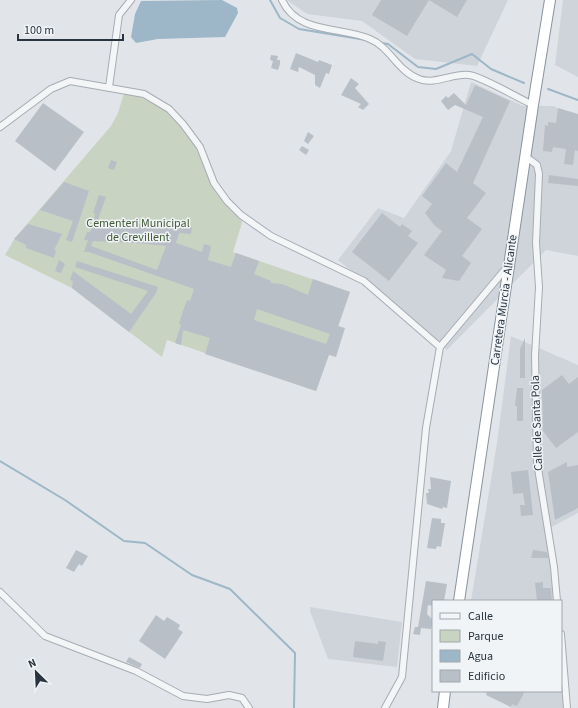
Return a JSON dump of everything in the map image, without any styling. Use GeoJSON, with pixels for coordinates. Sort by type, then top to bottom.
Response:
{"type":"FeatureCollection","features":[{"type":"Feature","properties":{"kind":"highway","name":"Carretera Murcia - Alicante"},"geometry":{"type":"LineString","coordinates":[[459,600],[525,156],[550,0]]}},
{"type":"Feature","properties":{"kind":"highway"},"geometry":{"type":"LineString","coordinates":[[443,708],[445,692]]}},
{"type":"Feature","properties":{"kind":"street"},"geometry":{"type":"LineString","coordinates":[[109,88],[119,15],[131,0]]}},
{"type":"Feature","properties":{"kind":"street"},"geometry":{"type":"LineString","coordinates":[[282,0],[294,14],[314,28],[357,34],[371,39],[382,46],[397,65],[408,74],[421,80],[440,79],[458,74],[471,75],[533,105]]}},
{"type":"Feature","properties":{"kind":"street"},"geometry":{"type":"LineString","coordinates":[[0,127],[58,84],[70,81],[144,94],[169,109],[183,124],[200,147],[214,183],[227,202],[241,215],[271,236],[364,281],[440,348]]}},
{"type":"Feature","properties":{"kind":"street","name":"Calle de Santa Pola"},"geometry":{"type":"LineString","coordinates":[[525,156],[537,165],[539,174],[536,243],[538,287],[534,356],[536,462],[554,567],[557,600]]}},
{"type":"Feature","properties":{"kind":"street"},"geometry":{"type":"LineString","coordinates":[[385,708],[402,677],[426,428],[440,348],[509,265]]}},
{"type":"Feature","properties":{"kind":"street"},"geometry":{"type":"LineString","coordinates":[[0,592],[45,636],[136,671],[183,696],[207,699],[229,695],[242,698],[249,708]]}},
{"type":"Feature","properties":{"kind":"street"},"geometry":{"type":"LineString","coordinates":[[562,646],[567,708]]}},
{"type":"Feature","properties":{"kind":"shaded area"},"geometry":{"type":"Polygon","coordinates":[[[287,0],[508,0],[477,66],[415,59],[362,21],[307,14],[287,0]]]}},
{"type":"Feature","properties":{"kind":"shaded area"},"geometry":{"type":"Polygon","coordinates":[[[563,0],[578,0],[578,77],[555,65],[563,0]]]}},
{"type":"Feature","properties":{"kind":"shaded area"},"geometry":{"type":"Polygon","coordinates":[[[471,82],[523,106],[553,106],[578,117],[578,256],[546,250],[447,350],[338,260],[378,208],[404,218],[451,151],[471,82]]]}},
{"type":"Feature","properties":{"kind":"shaded area"},"geometry":{"type":"Polygon","coordinates":[[[511,336],[578,365],[578,513],[546,530],[554,600],[471,600],[497,443],[511,336]]]}},
{"type":"Feature","properties":{"kind":"shaded area"},"geometry":{"type":"Polygon","coordinates":[[[310,607],[402,622],[397,667],[328,659],[310,611],[310,607]]]}},
{"type":"Feature","properties":{"kind":"shaded area"},"geometry":{"type":"Polygon","coordinates":[[[562,680],[565,708],[512,708],[484,692],[562,692],[562,680]]]}},
{"type":"Feature","properties":{"kind":"green space","name":"Cementeri Municipal de Crevillent"},"geometry":{"type":"Polygon","coordinates":[[[124,93],[134,94],[164,109],[180,124],[194,144],[215,191],[241,219],[242,223],[233,252],[350,292],[316,391],[167,340],[162,357],[72,288],[5,255],[15,238],[111,126],[118,113],[124,93]]]}},
{"type":"Feature","properties":{"kind":"water"},"geometry":{"type":"Polygon","coordinates":[[[222,0],[237,8],[238,13],[225,37],[158,39],[136,43],[131,37],[135,14],[141,1],[222,0]]]}},
{"type":"Feature","properties":{"kind":"building"},"geometry":{"type":"Polygon","coordinates":[[[381,0],[429,0],[407,36],[372,15],[381,0]]]}},
{"type":"Feature","properties":{"kind":"building"},"geometry":{"type":"Polygon","coordinates":[[[429,0],[467,0],[457,17],[429,0]]]}},
{"type":"Feature","properties":{"kind":"building"},"geometry":{"type":"Polygon","coordinates":[[[296,53],[318,62],[319,60],[332,65],[329,74],[326,73],[320,88],[315,85],[315,75],[299,67],[298,72],[290,69],[296,53]]]}},
{"type":"Feature","properties":{"kind":"building"},"geometry":{"type":"Polygon","coordinates":[[[271,55],[278,56],[277,60],[280,60],[278,70],[271,68],[273,61],[270,60],[271,55]]]}},
{"type":"Feature","properties":{"kind":"building"},"geometry":{"type":"Polygon","coordinates":[[[351,78],[359,84],[355,88],[369,104],[363,110],[358,107],[361,104],[341,95],[351,78]]]}},
{"type":"Feature","properties":{"kind":"building"},"geometry":{"type":"Polygon","coordinates":[[[475,85],[510,101],[473,183],[486,193],[467,218],[482,229],[462,256],[471,263],[459,281],[442,278],[446,270],[424,255],[442,231],[435,226],[425,213],[432,204],[422,196],[446,163],[457,172],[483,117],[455,105],[448,110],[441,101],[446,96],[448,98],[454,93],[466,105],[475,85]]]}},
{"type":"Feature","properties":{"kind":"building"},"geometry":{"type":"Polygon","coordinates":[[[43,103],[84,132],[55,171],[15,141],[43,103]]]}},
{"type":"Feature","properties":{"kind":"building"},"geometry":{"type":"Polygon","coordinates":[[[558,108],[578,114],[578,151],[575,150],[573,165],[564,164],[566,149],[553,147],[552,152],[543,151],[545,125],[548,126],[548,122],[556,123],[558,108]]]}},
{"type":"Feature","properties":{"kind":"building"},"geometry":{"type":"Polygon","coordinates":[[[308,132],[314,136],[308,144],[304,141],[308,132]]]}},
{"type":"Feature","properties":{"kind":"building"},"geometry":{"type":"Polygon","coordinates":[[[302,146],[309,150],[306,155],[299,150],[302,146]]]}},
{"type":"Feature","properties":{"kind":"building"},"geometry":{"type":"Polygon","coordinates":[[[111,160],[117,162],[114,170],[108,168],[111,160]]]}},
{"type":"Feature","properties":{"kind":"building"},"geometry":{"type":"Polygon","coordinates":[[[549,175],[578,179],[578,186],[548,183],[549,175]]]}},
{"type":"Feature","properties":{"kind":"building"},"geometry":{"type":"Polygon","coordinates":[[[64,182],[89,191],[72,242],[66,240],[73,221],[40,210],[64,182]]]}},
{"type":"Feature","properties":{"kind":"building"},"geometry":{"type":"Polygon","coordinates":[[[99,195],[106,197],[97,222],[192,227],[191,234],[179,233],[176,243],[202,252],[204,244],[211,246],[208,260],[231,267],[236,253],[259,261],[254,274],[271,281],[271,283],[282,284],[308,295],[313,279],[350,292],[338,326],[345,328],[336,357],[329,355],[316,391],[205,354],[210,338],[183,330],[181,345],[175,343],[181,325],[179,324],[181,317],[187,300],[190,301],[194,289],[89,252],[84,252],[88,240],[84,240],[87,232],[90,232],[94,223],[95,213],[93,213],[99,195]],[[93,241],[91,246],[157,270],[166,246],[136,243],[93,241]],[[257,309],[254,320],[326,344],[330,334],[257,309]]]}},
{"type":"Feature","properties":{"kind":"building"},"geometry":{"type":"Polygon","coordinates":[[[382,213],[400,227],[402,224],[412,231],[408,236],[418,243],[389,281],[352,252],[382,213]]]}},
{"type":"Feature","properties":{"kind":"building"},"geometry":{"type":"Polygon","coordinates":[[[28,224],[62,234],[54,250],[56,251],[54,258],[26,248],[26,245],[14,239],[28,224]]]}},
{"type":"Feature","properties":{"kind":"building"},"geometry":{"type":"Polygon","coordinates":[[[59,260],[65,264],[61,273],[55,271],[59,260]]]}},
{"type":"Feature","properties":{"kind":"building"},"geometry":{"type":"Polygon","coordinates":[[[77,261],[158,287],[156,293],[129,332],[72,288],[73,281],[70,280],[73,271],[131,314],[148,291],[75,267],[77,261]]]}},
{"type":"Feature","properties":{"kind":"building"},"geometry":{"type":"Polygon","coordinates":[[[525,338],[525,378],[520,378],[520,349],[525,338]]]}},
{"type":"Feature","properties":{"kind":"building"},"geometry":{"type":"Polygon","coordinates":[[[562,375],[569,384],[578,377],[578,432],[556,448],[543,431],[542,390],[562,375]]]}},
{"type":"Feature","properties":{"kind":"building"},"geometry":{"type":"Polygon","coordinates":[[[517,388],[523,388],[523,421],[517,421],[517,406],[515,406],[517,388]]]}},
{"type":"Feature","properties":{"kind":"building"},"geometry":{"type":"Polygon","coordinates":[[[567,462],[567,467],[578,465],[578,508],[555,520],[548,472],[567,462]]]}},
{"type":"Feature","properties":{"kind":"building"},"geometry":{"type":"Polygon","coordinates":[[[528,470],[533,515],[521,516],[520,505],[525,505],[523,493],[513,494],[511,472],[528,470]]]}},
{"type":"Feature","properties":{"kind":"building"},"geometry":{"type":"Polygon","coordinates":[[[430,477],[451,481],[447,508],[443,507],[442,509],[427,504],[426,493],[429,493],[428,489],[431,489],[430,477]]]}},
{"type":"Feature","properties":{"kind":"building"},"geometry":{"type":"Polygon","coordinates":[[[432,518],[441,519],[441,523],[445,523],[441,547],[437,546],[436,549],[427,548],[432,518]]]}},
{"type":"Feature","properties":{"kind":"building"},"geometry":{"type":"Polygon","coordinates":[[[76,550],[88,556],[82,566],[79,564],[74,572],[66,568],[76,550]]]}},
{"type":"Feature","properties":{"kind":"building"},"geometry":{"type":"Polygon","coordinates":[[[533,550],[547,552],[548,558],[531,558],[533,550]]]}},
{"type":"Feature","properties":{"kind":"building"},"geometry":{"type":"Polygon","coordinates":[[[426,581],[447,584],[444,600],[432,600],[432,606],[428,605],[427,614],[432,619],[431,629],[421,628],[420,635],[413,634],[415,627],[418,627],[426,581]]]}},
{"type":"Feature","properties":{"kind":"building"},"geometry":{"type":"Polygon","coordinates":[[[543,582],[543,588],[551,588],[552,600],[537,600],[535,583],[543,582]]]}},
{"type":"Feature","properties":{"kind":"building"},"geometry":{"type":"Polygon","coordinates":[[[156,615],[164,621],[167,617],[180,625],[178,629],[183,632],[165,659],[139,641],[156,615]]]}},
{"type":"Feature","properties":{"kind":"building"},"geometry":{"type":"Polygon","coordinates":[[[355,641],[378,644],[378,641],[386,642],[383,661],[353,657],[355,641]]]}},
{"type":"Feature","properties":{"kind":"building"},"geometry":{"type":"Polygon","coordinates":[[[129,657],[142,664],[140,668],[126,662],[129,657]]]}},
{"type":"Feature","properties":{"kind":"building"},"geometry":{"type":"Polygon","coordinates":[[[488,692],[524,693],[517,706],[512,704],[511,707],[486,695],[488,692]]]}},
{"type":"Feature","properties":{"kind":"waterway"},"geometry":{"type":"LineString","coordinates":[[270,0],[280,18],[299,29],[366,40]]}},
{"type":"Feature","properties":{"kind":"waterway"},"geometry":{"type":"LineString","coordinates":[[381,43],[388,44],[418,67],[436,69],[472,54],[491,69],[524,83]]}},
{"type":"Feature","properties":{"kind":"waterway"},"geometry":{"type":"LineString","coordinates":[[548,89],[578,100]]}},
{"type":"Feature","properties":{"kind":"waterway"},"geometry":{"type":"LineString","coordinates":[[0,461],[65,500],[124,541],[145,543],[192,575],[230,589],[295,653],[294,708]]}}]}
